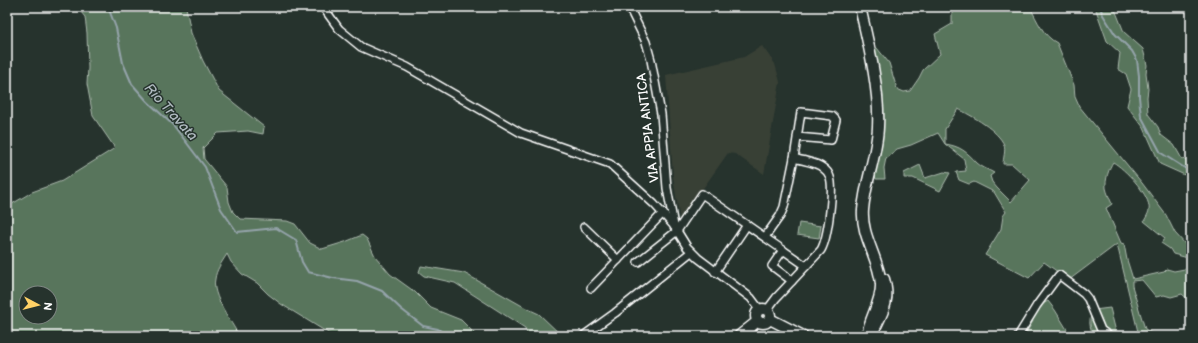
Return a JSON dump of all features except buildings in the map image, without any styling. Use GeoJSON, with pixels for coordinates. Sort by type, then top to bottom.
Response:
{"type":"FeatureCollection","features":[{"type":"Feature","properties":{"kind":"street"},"geometry":{"type":"LineString","coordinates":[[323,7],[339,29],[361,47],[407,67],[521,133],[610,164],[654,204],[676,228]]}},
{"type":"Feature","properties":{"kind":"street","name":"VIA APPIA ANTICA"},"geometry":{"type":"LineString","coordinates":[[629,7],[646,42],[652,66],[661,114],[667,188],[676,228],[691,252],[715,272],[751,298],[766,313]]}},
{"type":"Feature","properties":{"kind":"street"},"geometry":{"type":"LineString","coordinates":[[860,7],[875,89],[878,126],[865,199],[863,220],[864,229],[877,267],[881,290],[867,336]]}},
{"type":"Feature","properties":{"kind":"street"},"geometry":{"type":"LineString","coordinates":[[765,237],[780,216],[784,207],[794,158],[797,137],[801,112],[835,118],[836,120],[831,140],[797,137]]}},
{"type":"Feature","properties":{"kind":"street"},"geometry":{"type":"LineString","coordinates":[[766,313],[776,298],[821,250],[825,241],[829,222],[831,178],[824,168],[817,164],[794,158]]}},
{"type":"Feature","properties":{"kind":"street"},"geometry":{"type":"LineString","coordinates":[[638,262],[676,228],[702,194],[806,266]]}},
{"type":"Feature","properties":{"kind":"street"},"geometry":{"type":"LineString","coordinates":[[591,288],[663,213]]}},
{"type":"Feature","properties":{"kind":"street"},"geometry":{"type":"LineString","coordinates":[[715,272],[747,225]]}},
{"type":"Feature","properties":{"kind":"street"},"geometry":{"type":"LineString","coordinates":[[584,227],[618,260]]}},
{"type":"Feature","properties":{"kind":"street"},"geometry":{"type":"LineString","coordinates":[[784,250],[772,266],[792,281]]}},
{"type":"Feature","properties":{"kind":"street"},"geometry":{"type":"LineString","coordinates":[[583,336],[615,313],[691,252]]}},
{"type":"Feature","properties":{"kind":"street"},"geometry":{"type":"LineString","coordinates":[[872,336],[887,298],[886,288],[881,273],[877,267]]}},
{"type":"Feature","properties":{"kind":"street"},"geometry":{"type":"LineString","coordinates":[[1018,336],[1037,305],[1059,275],[1084,294],[1088,299],[1101,330],[1109,336]]}},
{"type":"Feature","properties":{"kind":"street"},"geometry":{"type":"LineString","coordinates":[[739,336],[758,321],[756,315],[766,313],[803,336]]}},
{"type":"Feature","properties":{"kind":"shaded area"},"geometry":{"type":"Polygon","coordinates":[[[762,46],[775,64],[780,82],[764,174],[735,154],[728,153],[680,221],[673,176],[666,75],[744,57],[762,46]]]}},
{"type":"Feature","properties":{"kind":"green space"},"geometry":{"type":"Polygon","coordinates":[[[77,7],[186,7],[191,33],[203,61],[219,91],[264,127],[263,134],[248,131],[218,133],[203,148],[204,159],[227,187],[229,202],[233,212],[240,219],[287,221],[295,224],[310,243],[322,249],[362,235],[367,239],[375,256],[390,274],[415,292],[431,308],[461,320],[477,336],[333,336],[281,304],[257,283],[242,274],[231,262],[227,254],[217,272],[215,279],[216,293],[239,336],[7,336],[7,207],[32,192],[62,181],[115,148],[93,116],[87,84],[87,33],[85,17],[77,7]]]}},
{"type":"Feature","properties":{"kind":"green space"},"geometry":{"type":"Polygon","coordinates":[[[952,7],[1030,7],[1044,32],[1057,43],[1074,85],[1075,97],[1079,106],[1142,183],[1166,215],[1175,233],[1191,249],[1191,302],[1182,294],[1171,297],[1164,295],[1156,297],[1142,280],[1132,281],[1132,286],[1145,329],[1156,336],[1139,336],[1117,244],[1069,280],[1044,262],[1029,278],[985,255],[1001,229],[1003,216],[1006,212],[994,192],[974,182],[969,184],[959,180],[956,172],[966,171],[964,159],[945,144],[938,133],[911,145],[897,149],[886,158],[884,168],[885,179],[876,179],[874,173],[872,49],[877,48],[889,63],[897,89],[904,92],[910,91],[923,70],[940,54],[935,34],[952,24],[952,7]],[[958,109],[945,129],[945,144],[955,146],[963,150],[983,167],[994,173],[990,176],[992,182],[1011,202],[1030,180],[1012,164],[1003,164],[1005,152],[1004,145],[997,134],[977,119],[958,109]],[[1113,162],[1106,181],[1107,192],[1112,204],[1106,208],[1121,243],[1124,244],[1133,279],[1164,272],[1167,269],[1174,271],[1190,268],[1188,258],[1173,254],[1170,249],[1161,243],[1165,238],[1144,221],[1148,214],[1149,208],[1144,194],[1129,175],[1113,162]]]}},
{"type":"Feature","properties":{"kind":"green space"},"geometry":{"type":"Polygon","coordinates":[[[1095,7],[1114,7],[1124,32],[1143,49],[1147,65],[1148,114],[1158,127],[1161,135],[1174,145],[1182,159],[1191,162],[1191,179],[1160,164],[1144,128],[1127,106],[1131,89],[1126,74],[1118,69],[1120,53],[1107,41],[1095,7]]]}},
{"type":"Feature","properties":{"kind":"green space"},"geometry":{"type":"Polygon","coordinates":[[[920,165],[925,178],[944,172],[950,173],[940,191],[913,178],[904,178],[904,173],[920,165]]]}},
{"type":"Feature","properties":{"kind":"green space"},"geometry":{"type":"Polygon","coordinates":[[[799,223],[821,226],[819,238],[797,235],[799,223]]]}},
{"type":"Feature","properties":{"kind":"green space"},"geometry":{"type":"Polygon","coordinates":[[[421,266],[464,273],[539,314],[562,336],[528,336],[525,328],[455,283],[424,276],[419,272],[421,266]]]}},
{"type":"Feature","properties":{"kind":"green space"},"geometry":{"type":"Polygon","coordinates":[[[1048,301],[1071,336],[1025,335],[1033,321],[1031,320],[1041,305],[1048,301]]]}},
{"type":"Feature","properties":{"kind":"green space"},"geometry":{"type":"Polygon","coordinates":[[[1110,308],[1117,336],[1094,336],[1090,323],[1092,313],[1094,310],[1110,308]]]}},
{"type":"Feature","properties":{"kind":"waterway","name":"Rio Travata"},"geometry":{"type":"LineString","coordinates":[[108,7],[116,28],[123,63],[132,84],[147,101],[174,126],[205,167],[221,209],[237,232],[276,228],[296,240],[302,262],[308,272],[333,278],[357,281],[382,291],[401,309],[423,326],[438,329],[448,336]]}},
{"type":"Feature","properties":{"kind":"waterway"},"geometry":{"type":"LineString","coordinates":[[1100,7],[1103,15],[1115,34],[1132,51],[1137,60],[1141,116],[1161,153],[1191,172]]}}]}
